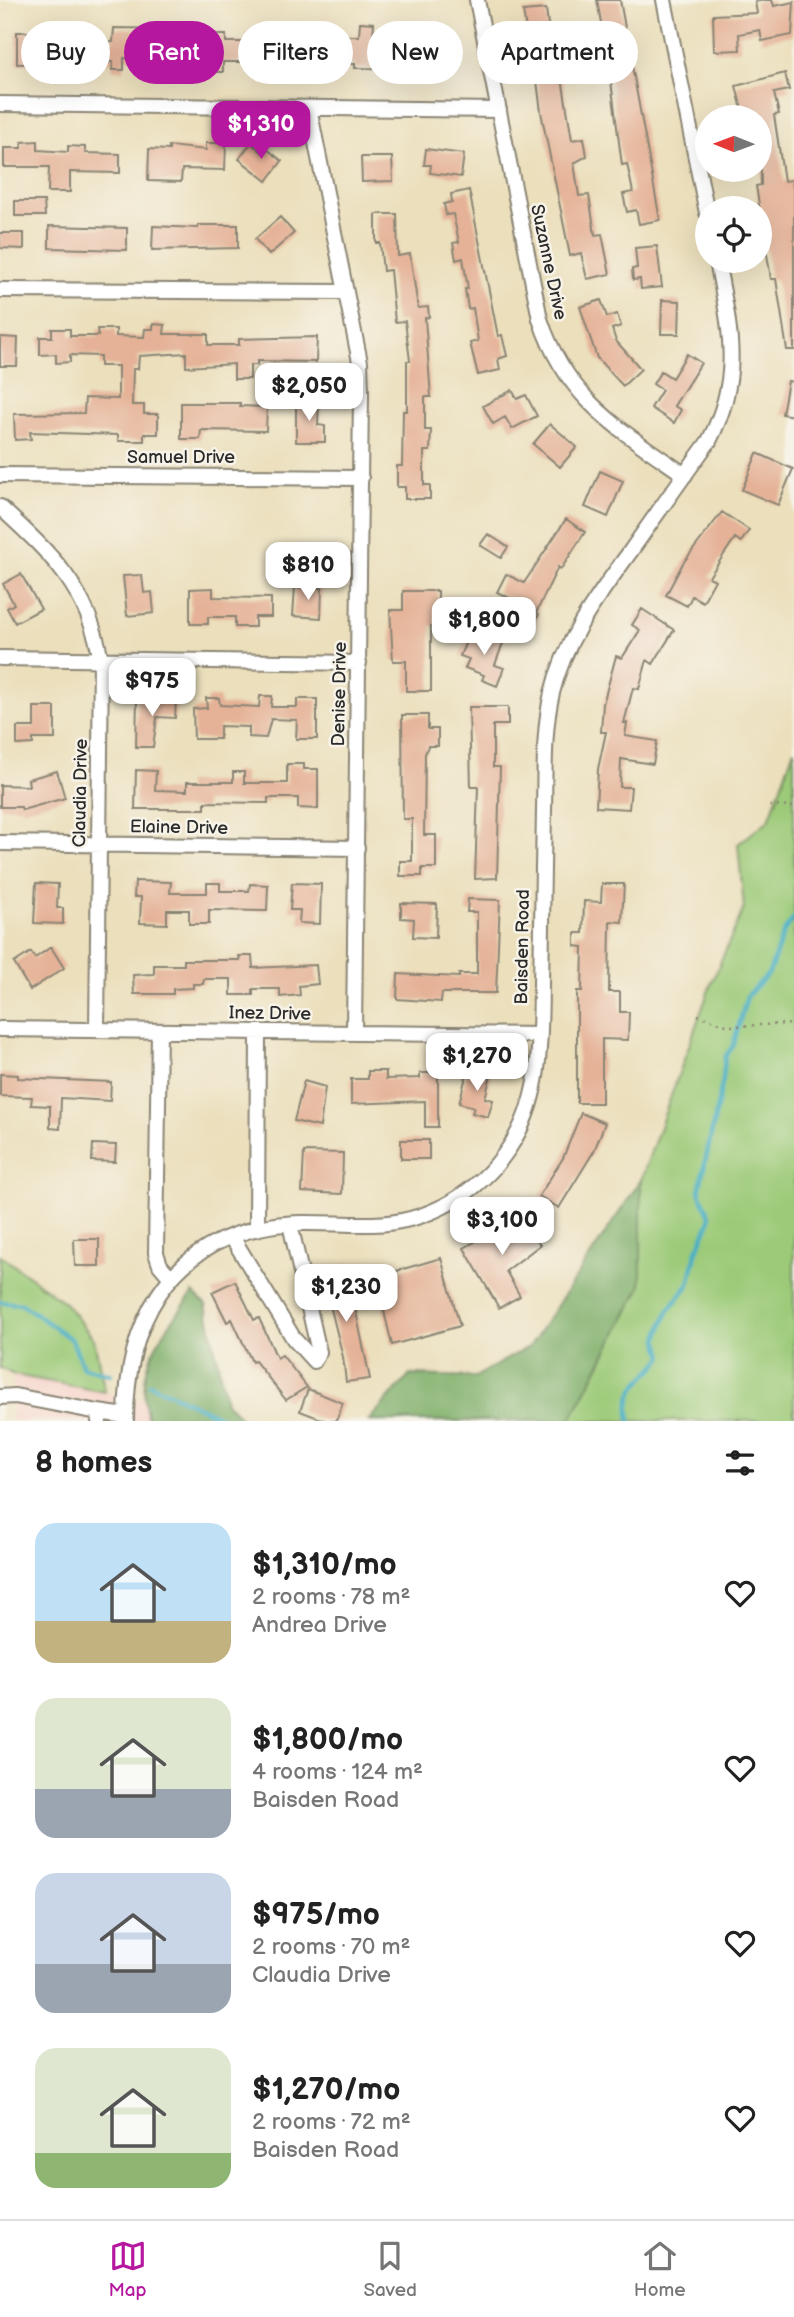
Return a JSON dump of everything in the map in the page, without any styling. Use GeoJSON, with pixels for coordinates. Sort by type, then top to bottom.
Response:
{"type":"FeatureCollection","features":[{"type":"Feature","properties":{"kind":"street","name":"Suzanne Drive"},"geometry":{"type":"LineString","coordinates":[[477,0],[540,319],[559,366],[587,403],[685,475]]}},
{"type":"Feature","properties":{"kind":"street"},"geometry":{"type":"LineString","coordinates":[[664,0],[704,196]]}},
{"type":"Feature","properties":{"kind":"street"},"geometry":{"type":"LineString","coordinates":[[0,104],[499,110]]}},
{"type":"Feature","properties":{"kind":"street","name":"Denise Drive"},"geometry":{"type":"LineString","coordinates":[[309,108],[360,362],[354,1033]]}},
{"type":"Feature","properties":{"kind":"street","name":"Baisden Road"},"geometry":{"type":"LineString","coordinates":[[125,1419],[134,1346],[152,1304],[171,1278],[199,1255],[232,1237],[257,1229],[290,1224],[377,1224],[409,1219],[455,1201],[493,1169],[520,1133],[537,1080],[545,752],[552,693],[579,625],[685,475],[719,421],[731,378],[731,331],[719,273]]}},
{"type":"Feature","properties":{"kind":"street"},"geometry":{"type":"LineString","coordinates":[[0,290],[346,292]]}},
{"type":"Feature","properties":{"kind":"street","name":"Samuel Drive"},"geometry":{"type":"LineString","coordinates":[[0,475],[361,478]]}},
{"type":"Feature","properties":{"kind":"street","name":"Claudia Drive"},"geometry":{"type":"LineString","coordinates":[[0,507],[43,547],[69,576],[92,622],[100,660],[97,1031]]}},
{"type":"Feature","properties":{"kind":"street"},"geometry":{"type":"LineString","coordinates":[[0,658],[359,663]]}},
{"type":"Feature","properties":{"kind":"street","name":"Elaine Drive"},"geometry":{"type":"LineString","coordinates":[[0,844],[357,848]]}},
{"type":"Feature","properties":{"kind":"street","name":"Inez Drive"},"geometry":{"type":"LineString","coordinates":[[0,1029],[540,1035]]}},
{"type":"Feature","properties":{"kind":"street"},"geometry":{"type":"LineString","coordinates":[[159,1031],[156,1252],[160,1265],[171,1278]]}},
{"type":"Feature","properties":{"kind":"street"},"geometry":{"type":"LineString","coordinates":[[257,1229],[258,1032]]}},
{"type":"Feature","properties":{"kind":"street"},"geometry":{"type":"LineString","coordinates":[[232,1237],[293,1339],[314,1361],[319,1352],[290,1224]]}},
{"type":"Feature","properties":{"kind":"street"},"geometry":{"type":"LineString","coordinates":[[0,1397],[15,1396],[99,1416],[125,1419]]}},
{"type":"Feature","properties":{"kind":"path"},"geometry":{"type":"LineString","coordinates":[[770,806],[794,807]]}},
{"type":"Feature","properties":{"kind":"path"},"geometry":{"type":"LineString","coordinates":[[698,1014],[729,1026],[794,1024]]}},
{"type":"Feature","properties":{"kind":"shaded area"},"geometry":{"type":"Polygon","coordinates":[[[14,1375],[143,1400],[148,1421],[11,1421],[14,1375]]]}},
{"type":"Feature","properties":{"kind":"green space"},"geometry":{"type":"Polygon","coordinates":[[[794,749],[794,1421],[570,1421],[641,1286],[641,1180],[711,984],[744,908],[738,844],[769,820],[794,749]]]}},
{"type":"Feature","properties":{"kind":"green space"},"geometry":{"type":"Polygon","coordinates":[[[641,1180],[641,1286],[570,1421],[368,1421],[410,1375],[475,1377],[530,1346],[641,1180]]]}},
{"type":"Feature","properties":{"kind":"green space"},"geometry":{"type":"Polygon","coordinates":[[[0,1255],[65,1303],[94,1339],[105,1392],[14,1375],[0,1368],[0,1255]]]}},
{"type":"Feature","properties":{"kind":"green space"},"geometry":{"type":"Polygon","coordinates":[[[193,1293],[206,1305],[226,1402],[243,1421],[148,1421],[145,1383],[153,1352],[170,1323],[193,1293]]]}},
{"type":"Feature","properties":{"kind":"building"},"geometry":{"type":"Polygon","coordinates":[[[597,0],[620,0],[624,21],[601,21],[597,0]]]}},
{"type":"Feature","properties":{"kind":"building"},"geometry":{"type":"Polygon","coordinates":[[[772,0],[774,6],[794,2],[792,35],[762,41],[760,30],[739,34],[740,50],[714,51],[713,15],[757,13],[755,2],[772,0]]]}},
{"type":"Feature","properties":{"kind":"building"},"geometry":{"type":"Polygon","coordinates":[[[546,9],[548,21],[525,21],[523,11],[546,9]]]}},
{"type":"Feature","properties":{"kind":"building"},"geometry":{"type":"Polygon","coordinates":[[[360,22],[367,22],[367,68],[355,68],[353,64],[353,36],[359,36],[360,22]]]}},
{"type":"Feature","properties":{"kind":"building"},"geometry":{"type":"Polygon","coordinates":[[[114,28],[124,28],[124,70],[112,70],[113,62],[110,62],[110,42],[113,42],[114,28]]]}},
{"type":"Feature","properties":{"kind":"building"},"geometry":{"type":"Polygon","coordinates":[[[17,32],[21,32],[21,64],[17,64],[17,32]]]}},
{"type":"Feature","properties":{"kind":"building"},"geometry":{"type":"Polygon","coordinates":[[[224,35],[226,42],[238,42],[238,62],[224,62],[224,35]]]}},
{"type":"Feature","properties":{"kind":"building"},"geometry":{"type":"Polygon","coordinates":[[[785,73],[789,90],[774,93],[779,114],[774,115],[784,181],[792,180],[794,195],[794,350],[787,350],[776,279],[771,279],[770,273],[772,196],[758,196],[756,186],[761,185],[761,182],[772,182],[772,105],[741,105],[736,86],[785,73]]]}},
{"type":"Feature","properties":{"kind":"building"},"geometry":{"type":"Polygon","coordinates":[[[537,84],[563,84],[572,140],[584,138],[587,156],[574,163],[579,196],[589,195],[595,235],[602,234],[610,274],[587,279],[581,253],[570,256],[537,84]]]}},
{"type":"Feature","properties":{"kind":"building"},"geometry":{"type":"Polygon","coordinates":[[[611,84],[635,84],[660,220],[639,224],[636,210],[627,212],[623,194],[633,192],[627,164],[622,165],[611,84]]]}},
{"type":"Feature","properties":{"kind":"building"},"geometry":{"type":"Polygon","coordinates":[[[38,141],[38,150],[68,152],[68,146],[85,147],[85,153],[120,154],[120,173],[70,172],[70,192],[48,192],[49,167],[4,167],[4,148],[22,148],[22,142],[38,141]]]}},
{"type":"Feature","properties":{"kind":"building"},"geometry":{"type":"Polygon","coordinates":[[[206,143],[226,143],[225,170],[182,169],[181,182],[148,181],[149,149],[169,150],[169,146],[206,150],[206,143]]]}},
{"type":"Feature","properties":{"kind":"building"},"geometry":{"type":"Polygon","coordinates":[[[251,143],[264,154],[267,149],[282,161],[267,181],[239,159],[251,143]]]}},
{"type":"Feature","properties":{"kind":"building"},"geometry":{"type":"Polygon","coordinates":[[[426,149],[464,154],[461,177],[430,173],[431,165],[424,165],[426,149]]]}},
{"type":"Feature","properties":{"kind":"building"},"geometry":{"type":"Polygon","coordinates":[[[361,157],[392,157],[393,181],[362,182],[361,157]]]}},
{"type":"Feature","properties":{"kind":"building"},"geometry":{"type":"Polygon","coordinates":[[[469,190],[498,336],[502,335],[507,356],[498,359],[500,370],[478,375],[470,343],[478,341],[473,308],[468,309],[463,258],[456,260],[453,243],[459,242],[453,214],[446,215],[444,204],[452,202],[451,194],[469,190]]]}},
{"type":"Feature","properties":{"kind":"building"},"geometry":{"type":"Polygon","coordinates":[[[15,201],[44,201],[45,216],[15,216],[15,201]]]}},
{"type":"Feature","properties":{"kind":"building"},"geometry":{"type":"Polygon","coordinates":[[[376,214],[397,214],[398,256],[410,254],[418,308],[428,307],[429,317],[425,318],[431,397],[425,397],[425,430],[431,430],[430,451],[424,451],[424,485],[430,485],[430,499],[405,499],[405,487],[397,487],[397,466],[402,466],[403,411],[407,411],[407,361],[410,361],[405,321],[395,322],[390,270],[383,271],[380,243],[376,243],[376,214]]]}},
{"type":"Feature","properties":{"kind":"building"},"geometry":{"type":"Polygon","coordinates":[[[280,217],[294,233],[269,255],[255,239],[280,217]]]}},
{"type":"Feature","properties":{"kind":"building"},"geometry":{"type":"Polygon","coordinates":[[[198,225],[238,225],[238,248],[152,250],[153,226],[198,228],[198,225]]]}},
{"type":"Feature","properties":{"kind":"building"},"geometry":{"type":"Polygon","coordinates":[[[49,226],[127,228],[127,250],[49,248],[49,226]]]}},
{"type":"Feature","properties":{"kind":"building"},"geometry":{"type":"Polygon","coordinates":[[[0,233],[24,233],[24,249],[0,248],[0,233]]]}},
{"type":"Feature","properties":{"kind":"building"},"geometry":{"type":"Polygon","coordinates":[[[657,246],[662,287],[641,289],[640,279],[633,280],[632,269],[637,268],[635,248],[657,246]]]}},
{"type":"Feature","properties":{"kind":"building"},"geometry":{"type":"Polygon","coordinates":[[[601,300],[607,317],[617,314],[621,326],[612,329],[616,341],[641,369],[623,386],[597,358],[580,307],[601,300]]]}},
{"type":"Feature","properties":{"kind":"building"},"geometry":{"type":"Polygon","coordinates":[[[662,300],[680,301],[679,334],[661,334],[662,300]]]}},
{"type":"Feature","properties":{"kind":"building"},"geometry":{"type":"Polygon","coordinates":[[[153,324],[165,325],[164,334],[208,334],[208,345],[239,345],[239,339],[317,337],[316,362],[257,361],[257,365],[250,365],[250,379],[234,379],[234,364],[186,367],[186,353],[139,356],[138,369],[133,369],[132,405],[144,405],[144,414],[158,414],[158,434],[144,434],[144,441],[118,441],[118,435],[30,432],[31,439],[15,440],[14,414],[84,413],[85,398],[118,399],[118,366],[100,366],[100,356],[70,355],[70,362],[56,363],[56,354],[40,355],[40,337],[52,337],[52,329],[70,329],[70,336],[98,336],[97,329],[116,329],[116,336],[144,337],[145,329],[153,329],[153,324]]]}},
{"type":"Feature","properties":{"kind":"building"},"geometry":{"type":"Polygon","coordinates":[[[0,337],[18,338],[17,366],[0,366],[0,337]]]}},
{"type":"Feature","properties":{"kind":"building"},"geometry":{"type":"Polygon","coordinates":[[[687,354],[701,363],[674,406],[681,410],[674,423],[651,408],[662,390],[653,384],[661,371],[672,378],[687,354]]]}},
{"type":"Feature","properties":{"kind":"building"},"geometry":{"type":"Polygon","coordinates":[[[788,381],[794,382],[794,416],[782,414],[788,381]]]}},
{"type":"Feature","properties":{"kind":"building"},"geometry":{"type":"Polygon","coordinates":[[[512,390],[517,399],[526,395],[537,416],[512,429],[505,417],[493,424],[483,406],[512,390]]]}},
{"type":"Feature","properties":{"kind":"building"},"geometry":{"type":"Polygon","coordinates":[[[296,401],[319,402],[318,425],[325,426],[325,442],[296,442],[296,401]]]}},
{"type":"Feature","properties":{"kind":"building"},"geometry":{"type":"Polygon","coordinates":[[[181,403],[240,403],[240,406],[267,407],[266,431],[201,430],[200,439],[181,439],[181,403]]]}},
{"type":"Feature","properties":{"kind":"building"},"geometry":{"type":"Polygon","coordinates":[[[550,424],[577,447],[560,467],[533,444],[550,424]]]}},
{"type":"Feature","properties":{"kind":"building"},"geometry":{"type":"Polygon","coordinates":[[[757,453],[793,469],[778,505],[742,490],[757,453]]]}},
{"type":"Feature","properties":{"kind":"building"},"geometry":{"type":"Polygon","coordinates":[[[600,471],[623,481],[608,517],[585,507],[600,471]]]}},
{"type":"Feature","properties":{"kind":"building"},"geometry":{"type":"Polygon","coordinates":[[[722,512],[749,530],[741,542],[735,538],[709,577],[715,580],[703,602],[692,596],[687,606],[666,595],[683,563],[722,512]]]}},
{"type":"Feature","properties":{"kind":"building"},"geometry":{"type":"Polygon","coordinates":[[[566,519],[585,532],[561,569],[558,567],[536,613],[539,614],[532,629],[506,616],[514,600],[497,592],[506,574],[524,583],[566,519]]]}},
{"type":"Feature","properties":{"kind":"building"},"geometry":{"type":"Polygon","coordinates":[[[488,534],[508,547],[501,558],[480,545],[488,534]]]}},
{"type":"Feature","properties":{"kind":"building"},"geometry":{"type":"Polygon","coordinates":[[[21,574],[41,609],[15,623],[7,608],[14,604],[3,584],[21,574]]]}},
{"type":"Feature","properties":{"kind":"building"},"geometry":{"type":"Polygon","coordinates":[[[142,575],[144,593],[152,592],[154,613],[127,616],[123,576],[142,575]]]}},
{"type":"Feature","properties":{"kind":"building"},"geometry":{"type":"Polygon","coordinates":[[[295,587],[322,588],[321,618],[293,616],[295,587]]]}},
{"type":"Feature","properties":{"kind":"building"},"geometry":{"type":"Polygon","coordinates":[[[213,588],[213,597],[271,598],[271,617],[255,617],[255,627],[235,627],[235,617],[208,617],[208,624],[190,624],[190,589],[213,588]]]}},
{"type":"Feature","properties":{"kind":"building"},"geometry":{"type":"Polygon","coordinates":[[[403,591],[438,591],[438,626],[431,626],[431,691],[406,691],[406,661],[393,661],[390,610],[403,610],[403,591]]]}},
{"type":"Feature","properties":{"kind":"building"},"geometry":{"type":"Polygon","coordinates":[[[642,609],[674,630],[653,664],[647,660],[639,689],[633,688],[624,723],[627,723],[625,736],[657,741],[653,764],[621,759],[620,787],[631,787],[629,809],[596,807],[598,769],[606,732],[601,732],[603,704],[616,656],[622,658],[640,630],[632,625],[642,609]]]}},
{"type":"Feature","properties":{"kind":"building"},"geometry":{"type":"Polygon","coordinates":[[[482,632],[504,640],[495,665],[504,668],[497,686],[482,680],[484,675],[465,668],[469,659],[460,656],[467,639],[478,643],[482,632]]]}},
{"type":"Feature","properties":{"kind":"building"},"geometry":{"type":"Polygon","coordinates":[[[260,696],[272,696],[271,707],[297,707],[297,699],[317,699],[317,739],[296,739],[297,720],[271,719],[266,738],[249,737],[249,727],[220,726],[220,739],[194,739],[193,709],[207,708],[206,698],[219,698],[220,705],[259,707],[260,696]]]}},
{"type":"Feature","properties":{"kind":"building"},"geometry":{"type":"Polygon","coordinates":[[[137,697],[176,698],[175,718],[157,717],[153,747],[136,747],[137,697]]]}},
{"type":"Feature","properties":{"kind":"building"},"geometry":{"type":"Polygon","coordinates":[[[34,707],[55,707],[55,739],[33,739],[33,744],[17,745],[17,727],[34,727],[34,707]]]}},
{"type":"Feature","properties":{"kind":"building"},"geometry":{"type":"Polygon","coordinates":[[[469,707],[508,707],[508,725],[493,725],[493,767],[500,767],[497,878],[475,879],[478,787],[471,787],[469,707]]]}},
{"type":"Feature","properties":{"kind":"building"},"geometry":{"type":"Polygon","coordinates":[[[402,715],[428,715],[428,729],[438,729],[438,746],[428,746],[425,754],[424,835],[436,835],[436,868],[422,868],[422,876],[400,876],[400,861],[412,861],[412,819],[403,819],[402,715]]]}},
{"type":"Feature","properties":{"kind":"building"},"geometry":{"type":"Polygon","coordinates":[[[287,764],[304,764],[304,769],[318,769],[318,809],[298,808],[298,798],[268,798],[268,803],[205,802],[205,809],[135,809],[136,770],[156,771],[155,790],[187,791],[187,782],[233,782],[233,772],[244,772],[244,783],[287,783],[287,764]]]}},
{"type":"Feature","properties":{"kind":"building"},"geometry":{"type":"Polygon","coordinates":[[[57,771],[65,798],[22,810],[21,807],[0,807],[0,785],[29,786],[28,779],[57,771]]]}},
{"type":"Feature","properties":{"kind":"building"},"geometry":{"type":"Polygon","coordinates":[[[135,881],[171,882],[170,893],[207,893],[207,883],[220,883],[220,891],[249,891],[250,884],[268,885],[267,911],[209,910],[209,924],[189,924],[189,910],[167,910],[167,924],[140,923],[141,897],[134,897],[135,881]]]}},
{"type":"Feature","properties":{"kind":"building"},"geometry":{"type":"Polygon","coordinates":[[[36,883],[58,884],[57,908],[63,908],[63,924],[34,923],[36,883]]]}},
{"type":"Feature","properties":{"kind":"building"},"geometry":{"type":"Polygon","coordinates":[[[292,883],[321,884],[320,924],[299,923],[300,910],[290,910],[292,883]]]}},
{"type":"Feature","properties":{"kind":"building"},"geometry":{"type":"Polygon","coordinates":[[[602,884],[624,884],[622,922],[610,921],[609,992],[620,992],[620,1012],[629,1012],[628,1040],[602,1039],[602,1103],[577,1103],[577,991],[582,991],[583,947],[575,946],[575,933],[583,933],[584,901],[601,902],[602,884]]]}},
{"type":"Feature","properties":{"kind":"building"},"geometry":{"type":"Polygon","coordinates":[[[468,899],[500,900],[496,993],[442,993],[441,1002],[397,999],[398,974],[459,977],[459,974],[477,974],[477,912],[467,912],[468,899]]]}},
{"type":"Feature","properties":{"kind":"building"},"geometry":{"type":"Polygon","coordinates":[[[401,903],[437,904],[436,938],[413,937],[414,919],[401,918],[401,903]]]}},
{"type":"Feature","properties":{"kind":"building"},"geometry":{"type":"Polygon","coordinates":[[[51,947],[64,968],[30,990],[14,963],[31,952],[35,958],[51,947]]]}},
{"type":"Feature","properties":{"kind":"building"},"geometry":{"type":"Polygon","coordinates":[[[239,956],[252,956],[253,968],[316,965],[318,984],[299,986],[300,995],[280,997],[280,989],[253,989],[253,995],[231,995],[231,979],[204,979],[203,984],[193,984],[193,988],[173,989],[173,994],[134,994],[133,975],[154,974],[154,965],[184,965],[184,960],[240,960],[239,956]]]}},
{"type":"Feature","properties":{"kind":"building"},"geometry":{"type":"Polygon","coordinates":[[[468,1069],[491,1075],[485,1098],[493,1100],[488,1117],[472,1113],[474,1107],[459,1103],[468,1069]]]}},
{"type":"Feature","properties":{"kind":"building"},"geometry":{"type":"Polygon","coordinates":[[[368,1071],[386,1071],[386,1079],[420,1078],[420,1073],[438,1073],[438,1127],[425,1127],[425,1101],[351,1104],[351,1079],[368,1079],[368,1071]]]}},
{"type":"Feature","properties":{"kind":"building"},"geometry":{"type":"Polygon","coordinates":[[[0,1074],[18,1075],[18,1078],[111,1082],[110,1101],[61,1098],[60,1129],[50,1128],[50,1106],[31,1105],[32,1097],[0,1096],[0,1074]]]}},
{"type":"Feature","properties":{"kind":"building"},"geometry":{"type":"Polygon","coordinates":[[[304,1081],[325,1087],[320,1127],[294,1121],[304,1081]]]}},
{"type":"Feature","properties":{"kind":"building"},"geometry":{"type":"Polygon","coordinates":[[[581,1113],[605,1123],[594,1151],[559,1208],[539,1196],[563,1158],[581,1113]]]}},
{"type":"Feature","properties":{"kind":"building"},"geometry":{"type":"Polygon","coordinates":[[[401,1140],[429,1140],[429,1159],[401,1159],[401,1140]]]}},
{"type":"Feature","properties":{"kind":"building"},"geometry":{"type":"Polygon","coordinates":[[[93,1144],[116,1145],[115,1162],[92,1161],[93,1144]]]}},
{"type":"Feature","properties":{"kind":"building"},"geometry":{"type":"Polygon","coordinates":[[[304,1152],[343,1153],[342,1194],[302,1192],[304,1152]]]}},
{"type":"Feature","properties":{"kind":"building"},"geometry":{"type":"Polygon","coordinates":[[[517,1212],[540,1245],[506,1271],[520,1296],[499,1308],[464,1248],[497,1229],[517,1212]]]}},
{"type":"Feature","properties":{"kind":"building"},"geometry":{"type":"Polygon","coordinates":[[[74,1239],[99,1239],[99,1266],[75,1266],[74,1239]]]}},
{"type":"Feature","properties":{"kind":"building"},"geometry":{"type":"Polygon","coordinates":[[[441,1258],[460,1326],[392,1345],[376,1277],[441,1258]]]}},
{"type":"Feature","properties":{"kind":"building"},"geometry":{"type":"Polygon","coordinates":[[[346,1266],[351,1308],[355,1307],[370,1379],[346,1382],[343,1357],[329,1301],[327,1302],[323,1269],[346,1266]]]}},
{"type":"Feature","properties":{"kind":"building"},"geometry":{"type":"Polygon","coordinates":[[[235,1281],[254,1320],[259,1318],[277,1358],[282,1355],[307,1387],[286,1400],[255,1361],[252,1362],[232,1319],[227,1322],[212,1292],[235,1281]]]}},
{"type":"Feature","properties":{"kind":"building"},"geometry":{"type":"Polygon","coordinates":[[[308,1389],[343,1403],[336,1421],[326,1421],[300,1411],[308,1389]]]}},
{"type":"Feature","properties":{"kind":"waterway"},"geometry":{"type":"LineString","coordinates":[[630,1421],[629,1408],[633,1390],[663,1356],[658,1338],[668,1311],[689,1284],[696,1253],[709,1223],[710,1216],[699,1191],[723,1079],[725,1057],[733,1046],[747,996],[769,973],[784,931],[794,918]]}},
{"type":"Feature","properties":{"kind":"waterway"},"geometry":{"type":"LineString","coordinates":[[0,1302],[22,1304],[72,1340],[83,1367],[110,1374]]}},
{"type":"Feature","properties":{"kind":"waterway"},"geometry":{"type":"LineString","coordinates":[[150,1384],[229,1421]]}}]}
